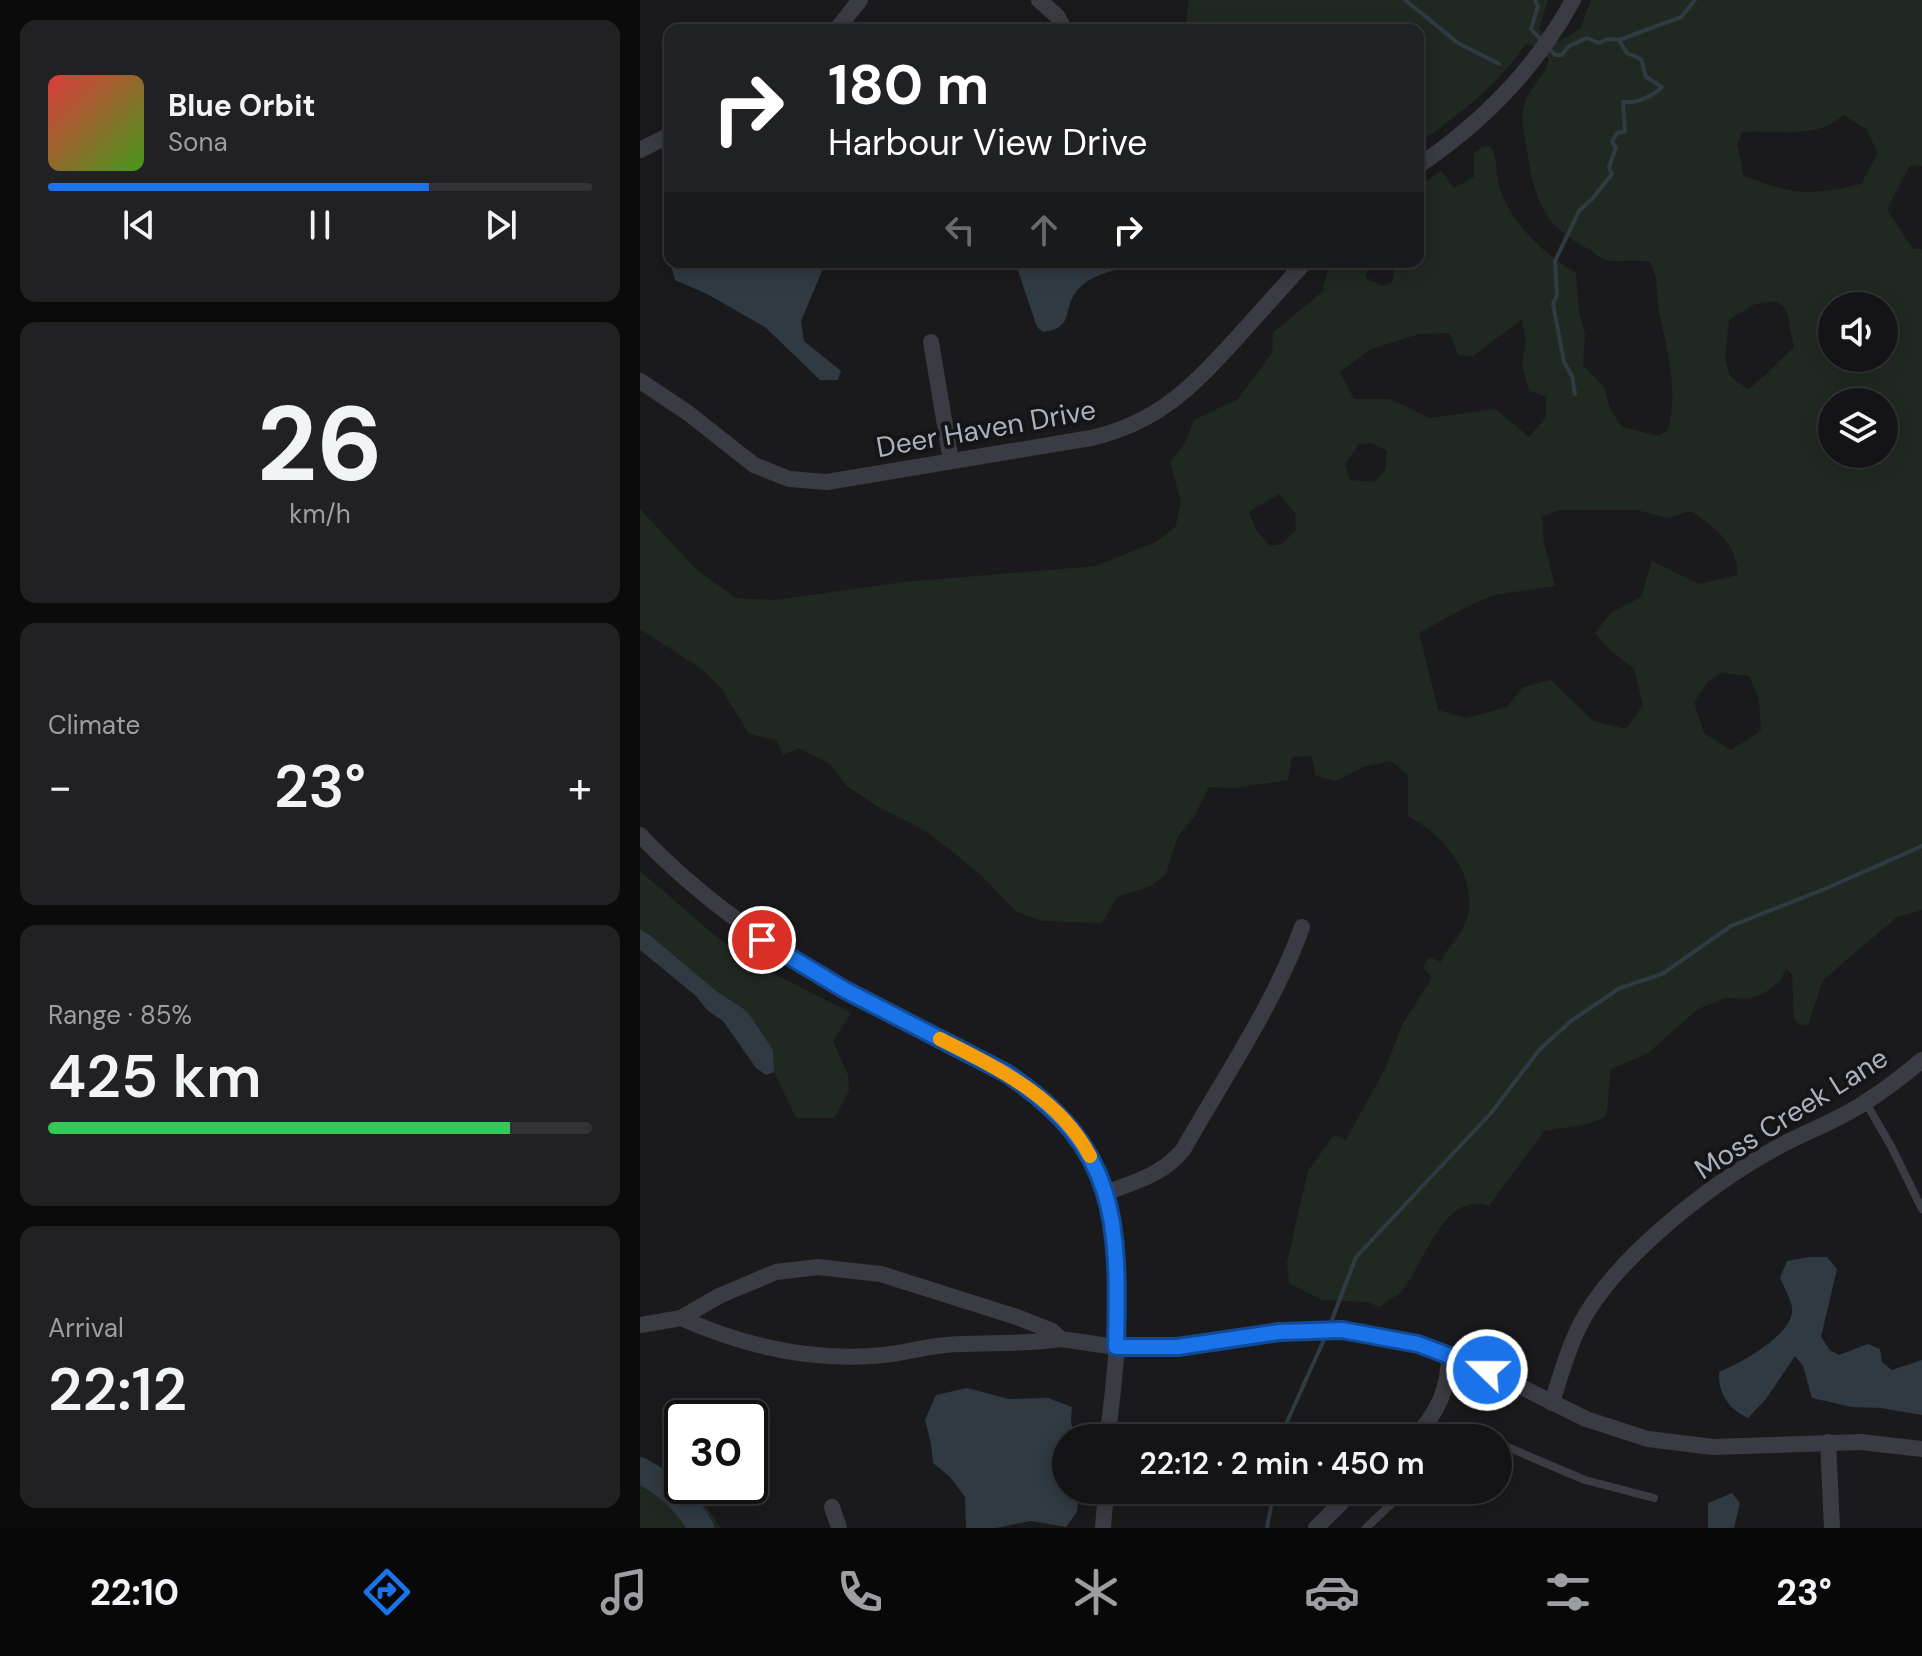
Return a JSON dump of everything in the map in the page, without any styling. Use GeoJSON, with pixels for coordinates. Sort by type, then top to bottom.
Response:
{"type":"FeatureCollection","features":[{"type":"Feature","properties":{"kind":"street"},"geometry":{"type":"LineString","coordinates":[[841,24],[860,0]]}},
{"type":"Feature","properties":{"kind":"street"},"geometry":{"type":"LineString","coordinates":[[1039,0],[1062,24]]}},
{"type":"Feature","properties":{"kind":"street"},"geometry":{"type":"LineString","coordinates":[[1424,162],[1481,119],[1509,90],[1573,0]]}},
{"type":"Feature","properties":{"kind":"street"},"geometry":{"type":"LineString","coordinates":[[640,150],[664,138]]}},
{"type":"Feature","properties":{"kind":"street","name":"Deer Haven Drive"},"geometry":{"type":"LineString","coordinates":[[640,381],[688,413],[754,465],[789,479],[827,482],[1105,435],[1159,412],[1194,385],[1300,268]]}},
{"type":"Feature","properties":{"kind":"street"},"geometry":{"type":"LineString","coordinates":[[931,342],[951,461]]}},
{"type":"Feature","properties":{"kind":"street"},"geometry":{"type":"LineString","coordinates":[[640,835],[716,906],[762,940],[845,990],[1006,1073],[1027,1087],[1072,1128],[1094,1164],[1115,1234],[1118,1269],[1116,1347],[1108,1424]]}},
{"type":"Feature","properties":{"kind":"street"},"geometry":{"type":"LineString","coordinates":[[1105,1193],[1151,1177],[1183,1150],[1265,1005],[1292,954],[1302,927]]}},
{"type":"Feature","properties":{"kind":"street","name":"Moss Creek Lane"},"geometry":{"type":"LineString","coordinates":[[1552,1403],[1580,1325],[1607,1284],[1634,1254],[1745,1166],[1780,1145],[1866,1103],[1922,1060]]}},
{"type":"Feature","properties":{"kind":"street"},"geometry":{"type":"LineString","coordinates":[[641,1323],[681,1318],[719,1296],[776,1272],[818,1267],[881,1274],[1017,1317],[1052,1331],[1061,1339]]}},
{"type":"Feature","properties":{"kind":"street"},"geometry":{"type":"LineString","coordinates":[[681,1318],[722,1336],[779,1352],[830,1357],[883,1355],[944,1345],[1035,1343],[1061,1339],[1116,1347],[1178,1347],[1279,1332],[1342,1330],[1402,1340],[1449,1354],[1607,1427],[1648,1439],[1691,1446],[1734,1448],[1861,1442],[1922,1449]]}},
{"type":"Feature","properties":{"kind":"street"},"geometry":{"type":"LineString","coordinates":[[1431,1424],[1445,1392],[1449,1354]]}},
{"type":"Feature","properties":{"kind":"street"},"geometry":{"type":"LineString","coordinates":[[1828,1442],[1832,1528]]}},
{"type":"Feature","properties":{"kind":"street"},"geometry":{"type":"LineString","coordinates":[[1103,1528],[1105,1504]]}},
{"type":"Feature","properties":{"kind":"street"},"geometry":{"type":"LineString","coordinates":[[1316,1528],[1340,1504]]}},
{"type":"Feature","properties":{"kind":"street"},"geometry":{"type":"LineString","coordinates":[[832,1507],[839,1528]]}},
{"type":"Feature","properties":{"kind":"lane"},"geometry":{"type":"LineString","coordinates":[[1866,1103],[1922,1209]]}},
{"type":"Feature","properties":{"kind":"lane"},"geometry":{"type":"LineString","coordinates":[[1512,1449],[1585,1480],[1654,1498]]}},
{"type":"Feature","properties":{"kind":"lane"},"geometry":{"type":"LineString","coordinates":[[1366,1528],[1391,1504]]}},
{"type":"Feature","properties":{"kind":"shaded area"},"geometry":{"type":"Polygon","coordinates":[[[1189,0],[1548,0],[1539,29],[1556,43],[1580,29],[1591,0],[1922,0],[1922,166],[1910,165],[1887,209],[1913,249],[1922,249],[1922,910],[1897,917],[1823,980],[1808,1025],[1800,1026],[1794,1019],[1792,974],[1786,968],[1781,980],[1763,994],[1749,999],[1725,998],[1698,1009],[1648,1053],[1611,1069],[1605,1117],[1582,1125],[1544,1131],[1489,1206],[1474,1204],[1460,1208],[1448,1217],[1405,1287],[1379,1307],[1368,1302],[1322,1300],[1289,1283],[1287,1263],[1308,1171],[1334,1135],[1346,1140],[1386,1067],[1402,1025],[1432,978],[1423,967],[1429,957],[1441,962],[1462,930],[1468,913],[1466,879],[1459,864],[1436,836],[1408,816],[1408,775],[1391,761],[1363,767],[1336,781],[1316,776],[1311,756],[1292,757],[1288,780],[1235,788],[1209,787],[1194,817],[1178,836],[1166,874],[1151,886],[1117,897],[1102,923],[1042,921],[1017,912],[980,874],[926,831],[880,808],[847,786],[830,764],[798,748],[783,755],[777,740],[749,734],[721,688],[703,670],[640,629],[640,509],[697,570],[736,598],[776,600],[903,582],[1096,566],[1156,542],[1176,526],[1181,501],[1170,462],[1184,445],[1194,420],[1238,399],[1272,353],[1273,333],[1322,292],[1329,268],[1368,268],[1366,278],[1383,286],[1392,282],[1394,268],[1424,268],[1424,183],[1441,171],[1454,188],[1474,177],[1474,153],[1490,146],[1500,189],[1521,227],[1541,248],[1576,273],[1579,311],[1585,334],[1583,365],[1605,388],[1610,409],[1622,427],[1659,436],[1668,430],[1672,385],[1656,280],[1650,262],[1601,258],[1558,228],[1548,217],[1536,192],[1523,112],[1528,96],[1549,60],[1542,51],[1526,44],[1503,73],[1476,99],[1424,139],[1424,24],[1185,24],[1189,0]],[[1843,115],[1833,123],[1809,131],[1742,132],[1737,145],[1744,176],[1802,192],[1861,184],[1878,153],[1866,129],[1843,115]],[[1777,301],[1755,304],[1729,320],[1725,357],[1730,376],[1748,389],[1794,348],[1787,311],[1777,301]],[[1522,319],[1473,356],[1458,355],[1450,333],[1419,334],[1371,349],[1340,372],[1354,399],[1390,399],[1429,418],[1495,409],[1529,437],[1546,417],[1546,396],[1529,391],[1522,365],[1526,341],[1522,319]],[[1372,443],[1359,444],[1345,464],[1350,480],[1374,482],[1385,470],[1387,451],[1372,443]],[[1279,494],[1249,512],[1256,530],[1270,546],[1282,544],[1296,530],[1295,513],[1279,494]],[[1561,510],[1542,516],[1544,544],[1555,586],[1494,595],[1419,633],[1438,710],[1466,718],[1507,707],[1523,687],[1551,680],[1593,721],[1626,729],[1643,705],[1634,669],[1595,633],[1611,613],[1641,597],[1652,561],[1699,584],[1738,575],[1734,554],[1717,531],[1691,511],[1667,518],[1637,510],[1561,510]],[[1723,673],[1708,681],[1694,702],[1704,733],[1731,750],[1761,731],[1759,698],[1749,676],[1723,673]]]}},
{"type":"Feature","properties":{"kind":"shaded area"},"geometry":{"type":"Polygon","coordinates":[[[827,268],[822,271],[801,321],[804,341],[841,371],[838,380],[820,380],[765,327],[707,294],[675,280],[672,269],[827,268]]]}},
{"type":"Feature","properties":{"kind":"shaded area"},"geometry":{"type":"Polygon","coordinates":[[[1017,268],[1121,268],[1082,286],[1072,299],[1060,327],[1043,332],[1037,327],[1017,268]]]}},
{"type":"Feature","properties":{"kind":"shaded area"},"geometry":{"type":"Polygon","coordinates":[[[640,871],[719,939],[767,970],[851,1013],[833,1041],[848,1075],[849,1091],[834,1118],[796,1118],[774,1072],[773,1050],[747,1011],[716,991],[640,929],[640,871]]]}},
{"type":"Feature","properties":{"kind":"shaded area"},"geometry":{"type":"Polygon","coordinates":[[[640,929],[716,991],[747,1011],[773,1050],[774,1072],[766,1075],[756,1068],[723,1021],[640,950],[640,929]]]}},
{"type":"Feature","properties":{"kind":"shaded area"},"geometry":{"type":"Polygon","coordinates":[[[1827,1257],[1837,1269],[1821,1337],[1830,1350],[1839,1355],[1868,1344],[1880,1349],[1882,1362],[1892,1370],[1922,1360],[1922,1415],[1852,1407],[1812,1398],[1803,1366],[1795,1356],[1766,1399],[1748,1418],[1726,1400],[1720,1387],[1719,1372],[1764,1347],[1785,1327],[1792,1307],[1780,1278],[1787,1261],[1827,1257]]]}},
{"type":"Feature","properties":{"kind":"shaded area"},"geometry":{"type":"Polygon","coordinates":[[[967,1388],[1009,1399],[1048,1398],[1072,1407],[1071,1424],[1052,1424],[1052,1504],[1078,1504],[1077,1512],[1066,1527],[1031,1521],[996,1528],[966,1528],[965,1497],[950,1477],[933,1463],[925,1420],[936,1395],[967,1388]]]}},
{"type":"Feature","properties":{"kind":"shaded area"},"geometry":{"type":"Polygon","coordinates":[[[640,1460],[664,1473],[664,1504],[705,1504],[721,1528],[640,1528],[640,1460]]]}},
{"type":"Feature","properties":{"kind":"shaded area"},"geometry":{"type":"Polygon","coordinates":[[[1732,1493],[1740,1503],[1734,1528],[1708,1528],[1708,1503],[1732,1493]]]}},
{"type":"Feature","properties":{"kind":"waterway"},"geometry":{"type":"LineString","coordinates":[[1405,0],[1458,43],[1499,64]]}},
{"type":"Feature","properties":{"kind":"waterway"},"geometry":{"type":"LineString","coordinates":[[1535,0],[1538,6],[1531,29],[1541,40]]}},
{"type":"Feature","properties":{"kind":"waterway"},"geometry":{"type":"LineString","coordinates":[[1547,46],[1555,55],[1562,55],[1569,46],[1587,38],[1599,43],[1609,39],[1619,40],[1681,17],[1695,0]]}},
{"type":"Feature","properties":{"kind":"waterway"},"geometry":{"type":"LineString","coordinates":[[1575,394],[1572,376],[1564,362],[1553,304],[1557,295],[1555,261],[1579,211],[1612,174],[1609,167],[1616,148],[1612,141],[1617,133],[1625,132],[1623,102],[1644,99],[1662,87],[1646,77],[1641,59],[1627,53],[1619,40]]}},
{"type":"Feature","properties":{"kind":"waterway"},"geometry":{"type":"LineString","coordinates":[[1330,1325],[1356,1257],[1491,1113],[1540,1049],[1571,1021],[1620,988],[1662,974],[1731,926],[1922,846]]}},
{"type":"Feature","properties":{"kind":"waterway"},"geometry":{"type":"LineString","coordinates":[[1286,1424],[1327,1333]]}},
{"type":"Feature","properties":{"kind":"waterway"},"geometry":{"type":"LineString","coordinates":[[640,1470],[675,1494],[701,1528]]}},
{"type":"Feature","properties":{"kind":"waterway"},"geometry":{"type":"LineString","coordinates":[[1267,1528],[1271,1504]]}},
{"type":"Feature","properties":{"kind":"slow traffic"},"geometry":{"type":"LineString","coordinates":[[940,1039],[1027,1087],[1072,1128],[1090,1156]]}},
{"type":"Feature","properties":{"kind":"route"},"geometry":{"type":"LineString","coordinates":[[762,940],[845,990],[1006,1073],[1027,1087],[1072,1128],[1094,1164],[1115,1234],[1118,1269],[1116,1347],[1178,1347],[1279,1332],[1342,1330],[1418,1344],[1487,1370]]}}]}
